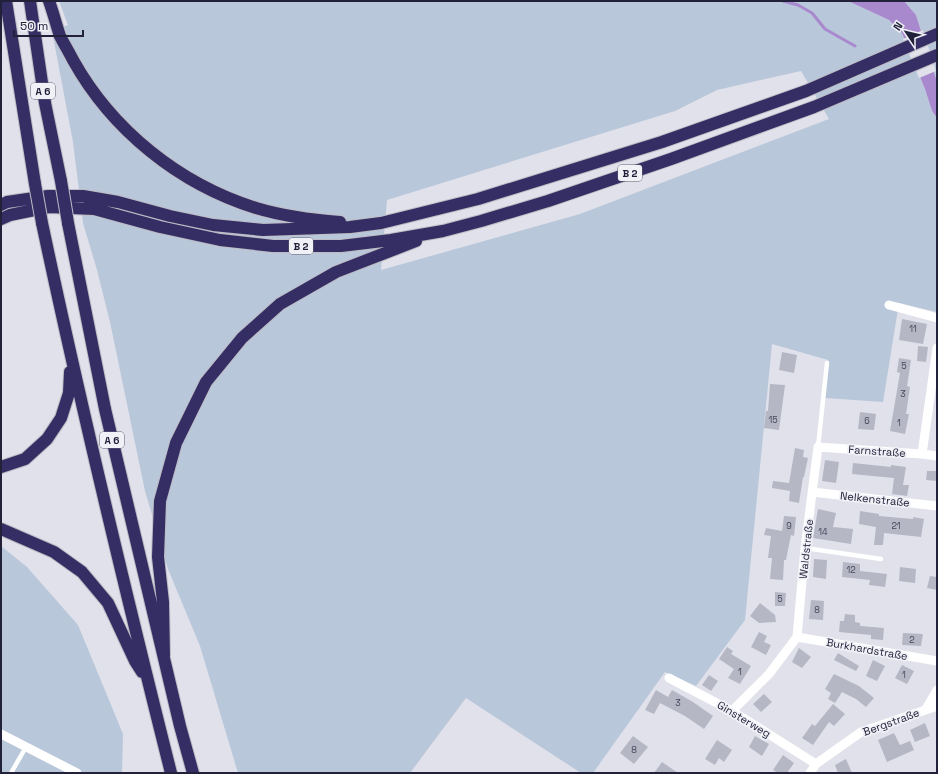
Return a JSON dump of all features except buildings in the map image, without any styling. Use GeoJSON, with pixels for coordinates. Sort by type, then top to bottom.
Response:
{"type":"FeatureCollection","features":[{"type":"Feature","properties":{"kind":"highway","name":"A 6"},"geometry":{"type":"LineString","coordinates":[[30,1],[45,103],[105,409],[193,773]]}},
{"type":"Feature","properties":{"kind":"highway"},"geometry":{"type":"LineString","coordinates":[[49,1],[60,36],[85,80],[111,114],[138,142],[187,178],[220,195],[257,209],[316,220],[381,223]]}},
{"type":"Feature","properties":{"kind":"highway","name":"A 6"},"geometry":{"type":"LineString","coordinates":[[5,6],[42,223],[64,330],[149,684],[172,773]]}},
{"type":"Feature","properties":{"kind":"highway","name":"B 2"},"geometry":{"type":"LineString","coordinates":[[1,205],[7,202],[48,196],[83,196],[118,202],[170,216],[213,225],[264,230],[350,227],[381,223],[500,193],[662,142],[806,91],[937,34]]}},
{"type":"Feature","properties":{"kind":"highway","name":"B 2"},"geometry":{"type":"LineString","coordinates":[[1,219],[10,215],[48,207],[94,209],[160,227],[220,240],[273,246],[341,246],[443,231],[548,201],[671,159],[814,106],[937,55]]}},
{"type":"Feature","properties":{"kind":"highway"},"geometry":{"type":"LineString","coordinates":[[164,656],[163,602],[158,557],[160,501],[176,443],[206,382],[242,338],[280,304],[336,272],[443,231]]}},
{"type":"Feature","properties":{"kind":"highway"},"geometry":{"type":"LineString","coordinates":[[1,467],[25,459],[47,439],[62,418],[69,393],[70,375],[64,330]]}},
{"type":"Feature","properties":{"kind":"highway"},"geometry":{"type":"LineString","coordinates":[[1,529],[54,552],[82,572],[108,603],[135,661],[149,684]]}},
{"type":"Feature","properties":{"kind":"street"},"geometry":{"type":"LineString","coordinates":[[889,305],[937,318]]}},
{"type":"Feature","properties":{"kind":"street"},"geometry":{"type":"LineString","coordinates":[[922,454],[937,348]]}},
{"type":"Feature","properties":{"kind":"street","name":"Farnstraße"},"geometry":{"type":"LineString","coordinates":[[818,447],[937,456]]}},
{"type":"Feature","properties":{"kind":"street","name":"Waldstraße"},"geometry":{"type":"LineString","coordinates":[[797,637],[805,548],[818,447]]}},
{"type":"Feature","properties":{"kind":"street","name":"Nelkenstraße"},"geometry":{"type":"LineString","coordinates":[[812,492],[937,506]]}},
{"type":"Feature","properties":{"kind":"street"},"geometry":{"type":"LineString","coordinates":[[732,711],[769,674],[797,637]]}},
{"type":"Feature","properties":{"kind":"street","name":"Burkhardstraße"},"geometry":{"type":"LineString","coordinates":[[797,637],[937,661]]}},
{"type":"Feature","properties":{"kind":"street","name":"Ginsterweg"},"geometry":{"type":"LineString","coordinates":[[669,678],[732,711],[817,769]]}},
{"type":"Feature","properties":{"kind":"street"},"geometry":{"type":"LineString","coordinates":[[926,709],[937,690]]}},
{"type":"Feature","properties":{"kind":"street","name":"Bergstraße"},"geometry":{"type":"LineString","coordinates":[[810,773],[862,732],[937,706]]}},
{"type":"Feature","properties":{"kind":"street"},"geometry":{"type":"LineString","coordinates":[[1,734],[77,773]]}},
{"type":"Feature","properties":{"kind":"lane","name":"Waldstraße"},"geometry":{"type":"LineString","coordinates":[[818,447],[827,363]]}},
{"type":"Feature","properties":{"kind":"lane"},"geometry":{"type":"LineString","coordinates":[[805,548],[882,559]]}},
{"type":"Feature","properties":{"kind":"lane"},"geometry":{"type":"LineString","coordinates":[[11,773],[26,747]]}},
{"type":"Feature","properties":{"kind":"shaded area"},"geometry":{"type":"Polygon","coordinates":[[[59,1],[848,1],[889,20],[902,33],[925,89],[932,111],[937,118],[937,312],[899,303],[883,402],[825,398],[828,360],[772,344],[745,620],[696,686],[665,672],[593,773],[581,773],[466,698],[410,773],[238,773],[200,646],[168,569],[145,491],[110,322],[83,223],[73,142],[52,31],[68,25],[59,1]],[[801,71],[717,90],[675,111],[387,200],[381,270],[580,214],[829,119],[801,71]]]}},
{"type":"Feature","properties":{"kind":"shaded area"},"geometry":{"type":"Polygon","coordinates":[[[848,1],[904,1],[916,15],[937,82],[937,118],[932,111],[925,89],[902,33],[889,20],[848,1]]]}},
{"type":"Feature","properties":{"kind":"shaded area"},"geometry":{"type":"Polygon","coordinates":[[[904,1],[937,1],[937,82],[916,15],[904,1]]]}},
{"type":"Feature","properties":{"kind":"shaded area"},"geometry":{"type":"Polygon","coordinates":[[[1,546],[27,567],[78,625],[123,734],[122,773],[1,773],[1,546]]]}},
{"type":"Feature","properties":{"kind":"pier"},"geometry":{"type":"Polygon","coordinates":[[[923,30],[936,71],[919,78],[903,39],[923,30]]]}},
{"type":"Feature","properties":{"kind":"waterway"},"geometry":{"type":"LineString","coordinates":[[783,1],[798,5],[812,13],[825,29],[855,46]]}}]}
